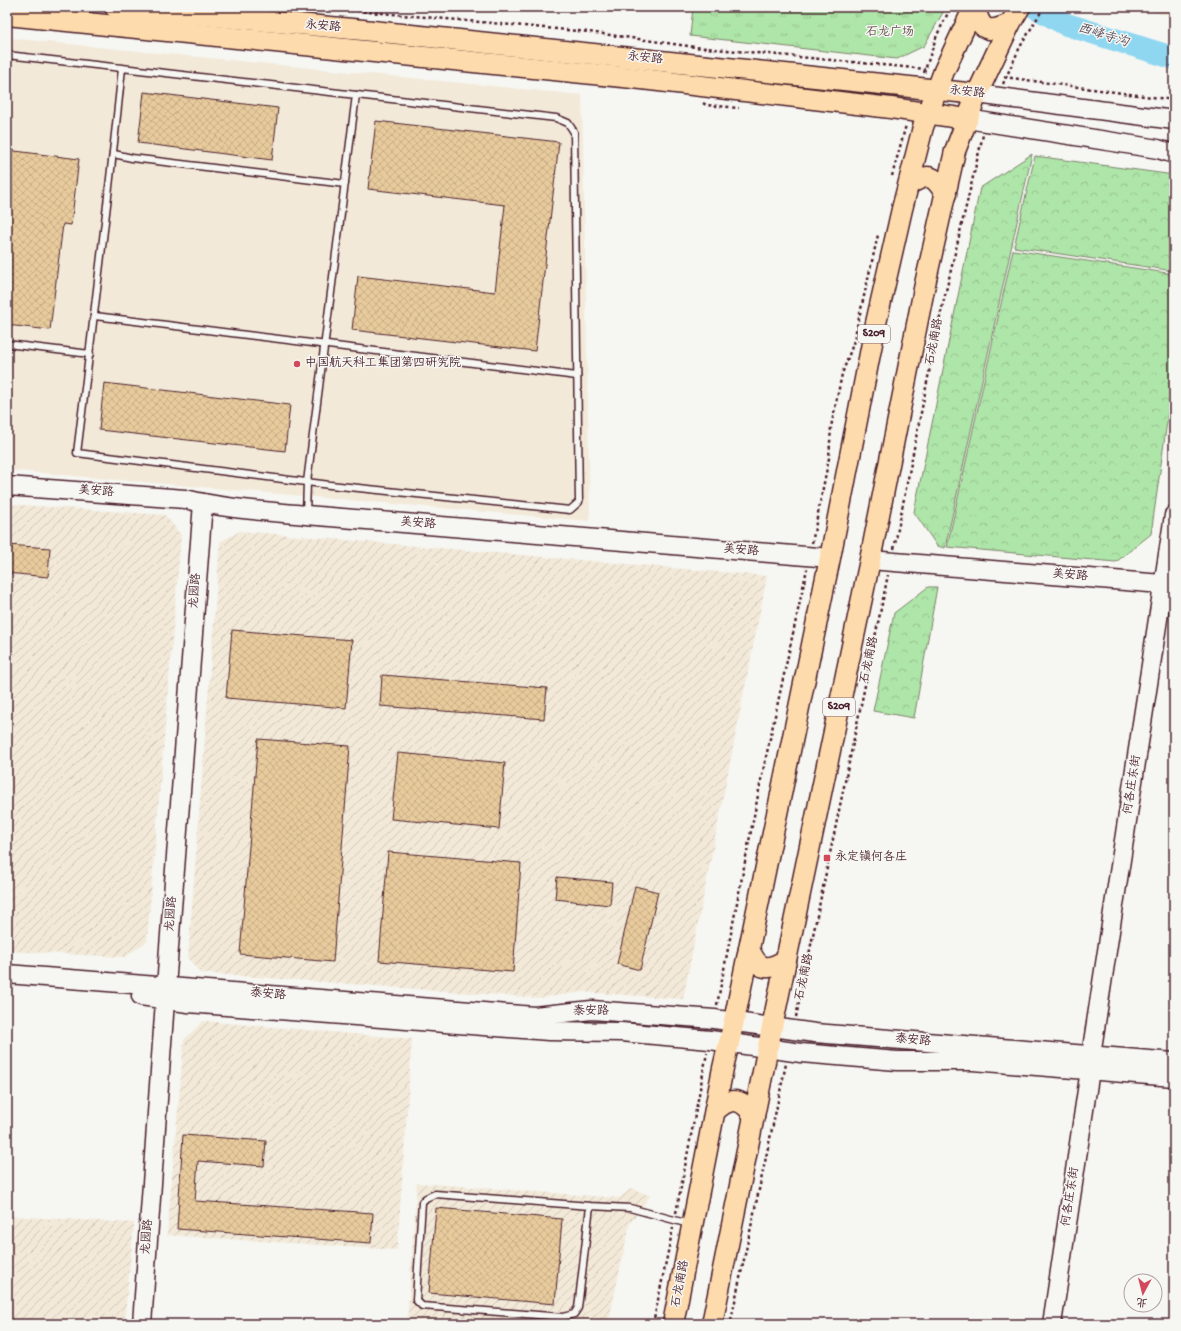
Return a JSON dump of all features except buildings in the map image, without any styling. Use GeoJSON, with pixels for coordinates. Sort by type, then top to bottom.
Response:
{"type":"FeatureCollection","features":[{"type":"Feature","properties":{"kind":"main road","name":"永安路"},"geometry":{"type":"LineString","coordinates":[[115,7],[363,30],[997,96],[1174,120]]}},
{"type":"Feature","properties":{"kind":"main road","name":"石龙南路"},"geometry":{"type":"LineString","coordinates":[[673,1324],[683,1222],[715,1111],[719,1041],[734,1022],[830,558],[876,323],[900,181],[923,127],[920,112],[935,70],[975,7]]}},
{"type":"Feature","properties":{"kind":"main road"},"geometry":{"type":"LineString","coordinates":[[975,7],[982,25],[988,30],[997,29],[1010,24]]}},
{"type":"Feature","properties":{"kind":"main road","name":"石龙南路"},"geometry":{"type":"LineString","coordinates":[[712,1324],[772,1026],[870,560],[924,284],[956,152],[967,119],[1010,24],[1020,7]]}},
{"type":"Feature","properties":{"kind":"main road","name":"永安路"},"geometry":{"type":"LineString","coordinates":[[7,15],[633,78],[920,112],[967,119]]}},
{"type":"Feature","properties":{"kind":"main road"},"geometry":{"type":"LineString","coordinates":[[967,119],[1158,149],[1174,154]]}},
{"type":"Feature","properties":{"kind":"main road"},"geometry":{"type":"LineString","coordinates":[[900,181],[928,176],[934,178],[946,194]]}},
{"type":"Feature","properties":{"kind":"main road","name":"美安路"},"geometry":{"type":"LineString","coordinates":[[7,486],[185,499],[203,504],[306,515],[830,558]]}},
{"type":"Feature","properties":{"kind":"main road","name":"龙园路"},"geometry":{"type":"LineString","coordinates":[[142,1324],[203,504]]}},
{"type":"Feature","properties":{"kind":"main road","name":"何各庄东街"},"geometry":{"type":"LineString","coordinates":[[1052,1324],[1091,1062],[1169,584],[1174,515]]}},
{"type":"Feature","properties":{"kind":"main road","name":"美安路"},"geometry":{"type":"LineString","coordinates":[[870,560],[1169,584]]}},
{"type":"Feature","properties":{"kind":"main road"},"geometry":{"type":"LineString","coordinates":[[749,949],[753,958],[761,966],[770,968],[786,960]]}},
{"type":"Feature","properties":{"kind":"main road","name":"泰安路"},"geometry":{"type":"LineString","coordinates":[[7,974],[166,993],[534,1016],[592,1010],[714,1019],[815,1033],[1091,1062],[1174,1077]]}},
{"type":"Feature","properties":{"kind":"main road","name":"泰安路"},"geometry":{"type":"LineString","coordinates":[[7,986],[135,995],[166,993],[188,1003],[548,1031],[621,1032],[719,1041],[801,1053],[897,1061],[1174,1062]]}},
{"type":"Feature","properties":{"kind":"main road"},"geometry":{"type":"LineString","coordinates":[[715,1111],[722,1104],[732,1101],[741,1102],[749,1108],[754,1116]]}},
{"type":"Feature","properties":{"kind":"lane"},"geometry":{"type":"LineString","coordinates":[[7,55],[122,68],[556,118],[568,123],[574,132],[579,502],[570,510],[307,482],[77,453],[114,154],[122,68]]}},
{"type":"Feature","properties":{"kind":"lane"},"geometry":{"type":"LineString","coordinates":[[306,515],[307,482],[356,95]]}},
{"type":"Feature","properties":{"kind":"lane"},"geometry":{"type":"LineString","coordinates":[[114,154],[132,158],[345,184]]}},
{"type":"Feature","properties":{"kind":"lane"},"geometry":{"type":"LineString","coordinates":[[95,316],[577,376]]}},
{"type":"Feature","properties":{"kind":"lane"},"geometry":{"type":"LineString","coordinates":[[7,344],[90,354]]}},
{"type":"Feature","properties":{"kind":"lane"},"geometry":{"type":"LineString","coordinates":[[590,1206],[578,1308],[574,1314],[563,1317],[422,1306],[416,1300],[422,1202],[426,1198],[435,1194],[630,1208],[683,1222]]}},
{"type":"Feature","properties":{"kind":"path","name":"永安路"},"geometry":{"type":"LineString","coordinates":[[315,7],[589,32],[695,47],[935,70]]}},
{"type":"Feature","properties":{"kind":"path"},"geometry":{"type":"LineString","coordinates":[[928,89],[935,70],[937,35],[951,7]]}},
{"type":"Feature","properties":{"kind":"path"},"geometry":{"type":"LineString","coordinates":[[997,96],[1005,77],[1027,35],[1044,7]]}},
{"type":"Feature","properties":{"kind":"path","name":"永安路"},"geometry":{"type":"LineString","coordinates":[[986,75],[1174,100]]}},
{"type":"Feature","properties":{"kind":"path"},"geometry":{"type":"LineString","coordinates":[[900,181],[903,134],[920,112]]}},
{"type":"Feature","properties":{"kind":"path","name":"石龙南路"},"geometry":{"type":"LineString","coordinates":[[794,1030],[941,312],[983,134],[988,122]]}},
{"type":"Feature","properties":{"kind":"path"},"geometry":{"type":"LineString","coordinates":[[714,1019],[761,780],[810,556],[829,458],[831,427],[842,374],[853,344],[879,231]]}},
{"type":"Feature","properties":{"kind":"path","name":"石龙南路"},"geometry":{"type":"LineString","coordinates":[[653,1324],[683,1222],[719,1041]]}},
{"type":"Feature","properties":{"kind":"path"},"geometry":{"type":"LineString","coordinates":[[730,1324],[789,1051]]}},
{"type":"Feature","properties":{"kind":"shaded area"},"geometry":{"type":"Polygon","coordinates":[[[1142,7],[1174,7],[1174,14],[1159,14],[1142,7]]]}},
{"type":"Feature","properties":{"kind":"shaded area","name":"中国航天科工集团第四研究院"},"geometry":{"type":"Polygon","coordinates":[[[7,38],[582,95],[590,521],[7,470],[7,38]]]}},
{"type":"Feature","properties":{"kind":"shaded area"},"geometry":{"type":"Polygon","coordinates":[[[7,504],[165,515],[181,535],[147,941],[125,957],[7,951],[7,504]]]}},
{"type":"Feature","properties":{"kind":"shaded area"},"geometry":{"type":"Polygon","coordinates":[[[240,531],[767,576],[683,999],[583,992],[540,998],[200,973],[188,958],[220,542],[240,531]]]}},
{"type":"Feature","properties":{"kind":"shaded area"},"geometry":{"type":"Polygon","coordinates":[[[203,1021],[412,1039],[397,1250],[167,1235],[184,1040],[203,1021]]]}},
{"type":"Feature","properties":{"kind":"shaded area"},"geometry":{"type":"Polygon","coordinates":[[[417,1183],[619,1198],[632,1188],[650,1196],[630,1223],[608,1324],[407,1324],[417,1183]]]}},
{"type":"Feature","properties":{"kind":"shaded area"},"geometry":{"type":"Polygon","coordinates":[[[7,1216],[134,1223],[124,1324],[7,1324],[7,1216]]]}},
{"type":"Feature","properties":{"kind":"green space","name":"石龙广场"},"geometry":{"type":"Polygon","coordinates":[[[693,7],[946,7],[924,46],[897,59],[690,36],[693,7]]]}},
{"type":"Feature","properties":{"kind":"green space"},"geometry":{"type":"Polygon","coordinates":[[[1032,154],[945,548],[937,546],[914,512],[980,188],[1032,154]]]}},
{"type":"Feature","properties":{"kind":"green space"},"geometry":{"type":"Polygon","coordinates":[[[1035,156],[1174,175],[1174,271],[1014,247],[1035,156]]]}},
{"type":"Feature","properties":{"kind":"green space"},"geometry":{"type":"Polygon","coordinates":[[[1013,250],[1174,274],[1174,373],[1151,534],[1116,562],[947,547],[1013,250]]]}},
{"type":"Feature","properties":{"kind":"green space"},"geometry":{"type":"Polygon","coordinates":[[[928,587],[937,587],[914,718],[873,711],[894,613],[928,587]]]}},
{"type":"Feature","properties":{"kind":"waterway","name":"西峰寺沟"},"geometry":{"type":"LineString","coordinates":[[1035,7],[1065,24],[1174,58]]}},
{"type":"Feature","properties":{"kind":"place","name":"中国航天科工集团第四研究院"},"geometry":{"type":"Point","coordinates":[297,364]}},
{"type":"Feature","properties":{"kind":"place","name":"永定镇何各庄"},"geometry":{"type":"Point","coordinates":[827,858]}}]}
